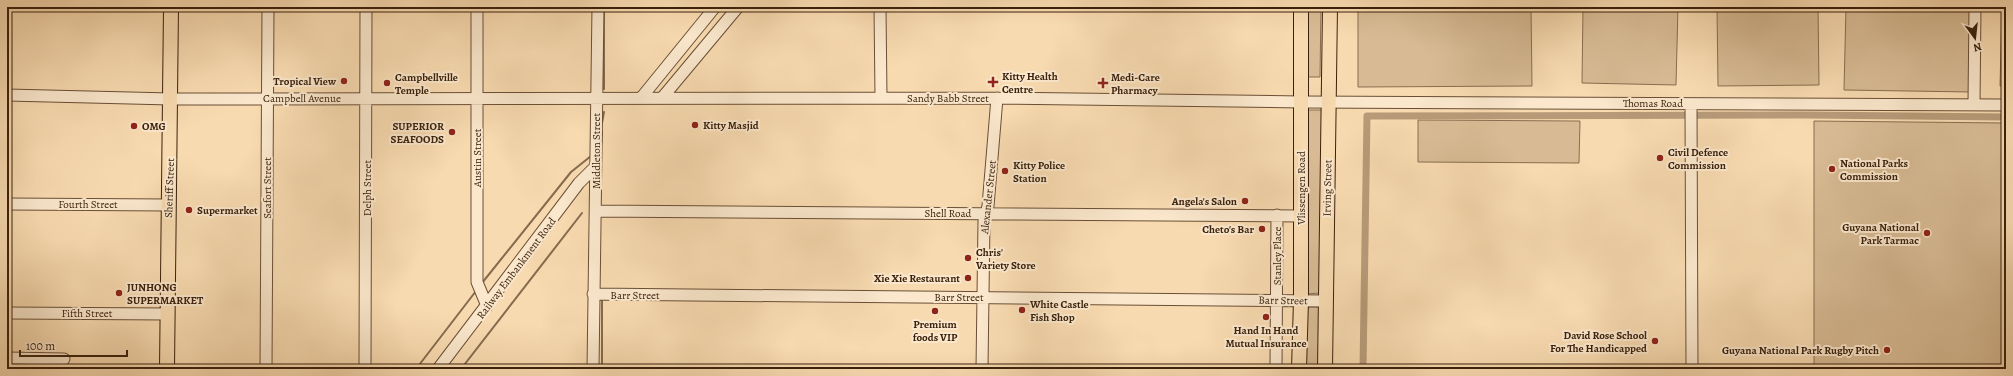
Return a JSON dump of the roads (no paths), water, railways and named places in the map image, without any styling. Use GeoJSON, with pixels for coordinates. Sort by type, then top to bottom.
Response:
{"type":"FeatureCollection","features":[{"type":"Feature","properties":{"kind":"main road","name":"Sheriff Street"},"geometry":{"type":"LineString","coordinates":[[167,369],[171,7]]}},
{"type":"Feature","properties":{"kind":"main road","name":"Vlissengen Road"},"geometry":{"type":"LineString","coordinates":[[1299,369],[1301,7]]}},
{"type":"Feature","properties":{"kind":"main road","name":"Irving Street"},"geometry":{"type":"LineString","coordinates":[[1325,369],[1330,7]]}},
{"type":"Feature","properties":{"kind":"street","name":"Seafort Street"},"geometry":{"type":"LineString","coordinates":[[266,369],[268,7]]}},
{"type":"Feature","properties":{"kind":"street","name":"Delph Street"},"geometry":{"type":"LineString","coordinates":[[365,369],[366,7]]}},
{"type":"Feature","properties":{"kind":"street","name":"Austin Street"},"geometry":{"type":"LineString","coordinates":[[477,7],[477,282],[485,302]]}},
{"type":"Feature","properties":{"kind":"street","name":"Middleton Street"},"geometry":{"type":"LineString","coordinates":[[593,369],[598,7]]}},
{"type":"Feature","properties":{"kind":"street"},"geometry":{"type":"LineString","coordinates":[[641,98],[715,7]]}},
{"type":"Feature","properties":{"kind":"street"},"geometry":{"type":"LineString","coordinates":[[662,98],[738,7]]}},
{"type":"Feature","properties":{"kind":"street"},"geometry":{"type":"LineString","coordinates":[[880,7],[881,98]]}},
{"type":"Feature","properties":{"kind":"street"},"geometry":{"type":"LineString","coordinates":[[1974,104],[1975,7]]}},
{"type":"Feature","properties":{"kind":"street","name":"Campbell Avenue"},"geometry":{"type":"LineString","coordinates":[[7,95],[171,99],[596,99]]}},
{"type":"Feature","properties":{"kind":"street","name":"Sandy Babb Street"},"geometry":{"type":"LineString","coordinates":[[596,99],[997,98],[1301,102]]}},
{"type":"Feature","properties":{"kind":"street","name":"Alexander Street"},"geometry":{"type":"LineString","coordinates":[[982,369],[984,220],[988,206],[997,98]]}},
{"type":"Feature","properties":{"kind":"street","name":"Thomas Road"},"geometry":{"type":"LineString","coordinates":[[1301,102],[1691,107],[1974,104],[2006,105]]}},
{"type":"Feature","properties":{"kind":"street"},"geometry":{"type":"LineString","coordinates":[[1691,107],[1692,369]]}},
{"type":"Feature","properties":{"kind":"street","name":"Railway Embankment Road"},"geometry":{"type":"LineString","coordinates":[[438,369],[485,302],[579,183],[595,167]]}},
{"type":"Feature","properties":{"kind":"street"},"geometry":{"type":"LineString","coordinates":[[579,183],[596,187]]}},
{"type":"Feature","properties":{"kind":"street","name":"Fourth Street"},"geometry":{"type":"LineString","coordinates":[[7,204],[168,205]]}},
{"type":"Feature","properties":{"kind":"street","name":"Shell Road"},"geometry":{"type":"LineString","coordinates":[[596,210],[1300,216]]}},
{"type":"Feature","properties":{"kind":"street","name":"Stanley Place"},"geometry":{"type":"LineString","coordinates":[[1276,369],[1277,215]]}},
{"type":"Feature","properties":{"kind":"street","name":"Barr Street"},"geometry":{"type":"LineString","coordinates":[[593,294],[1277,299],[1326,301]]}},
{"type":"Feature","properties":{"kind":"street","name":"Fifth Street"},"geometry":{"type":"LineString","coordinates":[[7,313],[167,314]]}},
{"type":"Feature","properties":{"kind":"street"},"geometry":{"type":"LineString","coordinates":[[7,358],[64,359]]}},
{"type":"Feature","properties":{"kind":"waterway"},"geometry":{"type":"LineString","coordinates":[[604,7],[604,89]]}},
{"type":"Feature","properties":{"kind":"waterway"},"geometry":{"type":"LineString","coordinates":[[602,123],[604,112]]}},
{"type":"Feature","properties":{"kind":"waterway"},"geometry":{"type":"LineString","coordinates":[[1363,369],[1367,116],[1808,115],[2006,117]]}},
{"type":"Feature","properties":{"kind":"waterway"},"geometry":{"type":"LineString","coordinates":[[601,148],[602,131]]}},
{"type":"Feature","properties":{"kind":"waterway"},"geometry":{"type":"LineString","coordinates":[[482,283],[571,172],[591,156]]}},
{"type":"Feature","properties":{"kind":"waterway"},"geometry":{"type":"LineString","coordinates":[[461,369],[582,213]]}},
{"type":"Feature","properties":{"kind":"waterway"},"geometry":{"type":"LineString","coordinates":[[416,369],[476,291]]}},
{"type":"Feature","properties":{"kind":"waterway"},"geometry":{"type":"LineString","coordinates":[[602,301],[602,369]]}},
{"type":"Feature","properties":{"kind":"place","name":"Tropical View"},"geometry":{"type":"Point","coordinates":[344,81]}},
{"type":"Feature","properties":{"kind":"place","name":"Kitty Health Centre"},"geometry":{"type":"Point","coordinates":[993,82]}},
{"type":"Feature","properties":{"kind":"place","name":"Campbellville Temple"},"geometry":{"type":"Point","coordinates":[387,83]}},
{"type":"Feature","properties":{"kind":"place","name":"Medi-Care Pharmacy"},"geometry":{"type":"Point","coordinates":[1103,83]}},
{"type":"Feature","properties":{"kind":"place","name":"Kitty Masjid"},"geometry":{"type":"Point","coordinates":[695,125]}},
{"type":"Feature","properties":{"kind":"place","name":"OMG"},"geometry":{"type":"Point","coordinates":[134,126]}},
{"type":"Feature","properties":{"kind":"place","name":"SUPERIOR SEAFOODS"},"geometry":{"type":"Point","coordinates":[452,132]}},
{"type":"Feature","properties":{"kind":"place","name":"Civil Defence Commission"},"geometry":{"type":"Point","coordinates":[1660,158]}},
{"type":"Feature","properties":{"kind":"place","name":"National Parks Commission"},"geometry":{"type":"Point","coordinates":[1832,169]}},
{"type":"Feature","properties":{"kind":"place","name":"Kitty Police Station"},"geometry":{"type":"Point","coordinates":[1005,171]}},
{"type":"Feature","properties":{"kind":"place","name":"Angela's Salon"},"geometry":{"type":"Point","coordinates":[1245,201]}},
{"type":"Feature","properties":{"kind":"place","name":"Supermarket"},"geometry":{"type":"Point","coordinates":[189,210]}},
{"type":"Feature","properties":{"kind":"place","name":"Cheto's Bar"},"geometry":{"type":"Point","coordinates":[1262,229]}},
{"type":"Feature","properties":{"kind":"place","name":"Guyana National Park Tarmac"},"geometry":{"type":"Point","coordinates":[1927,233]}},
{"type":"Feature","properties":{"kind":"place","name":"Chris' Variety Store"},"geometry":{"type":"Point","coordinates":[968,258]}},
{"type":"Feature","properties":{"kind":"place","name":"Xie Xie Restaurant"},"geometry":{"type":"Point","coordinates":[968,278]}},
{"type":"Feature","properties":{"kind":"place","name":"JUNHONG SUPERMARKET"},"geometry":{"type":"Point","coordinates":[119,293]}},
{"type":"Feature","properties":{"kind":"place","name":"White Castle Fish Shop"},"geometry":{"type":"Point","coordinates":[1022,310]}},
{"type":"Feature","properties":{"kind":"place","name":"Premium foods VIP"},"geometry":{"type":"Point","coordinates":[935,311]}},
{"type":"Feature","properties":{"kind":"place","name":"Hand In Hand Mutual Insurance"},"geometry":{"type":"Point","coordinates":[1266,317]}},
{"type":"Feature","properties":{"kind":"place","name":"David Rose School For The Handicapped"},"geometry":{"type":"Point","coordinates":[1655,341]}},
{"type":"Feature","properties":{"kind":"place","name":"Guyana National Park Rugby Pitch"},"geometry":{"type":"Point","coordinates":[1887,350]}}]}
